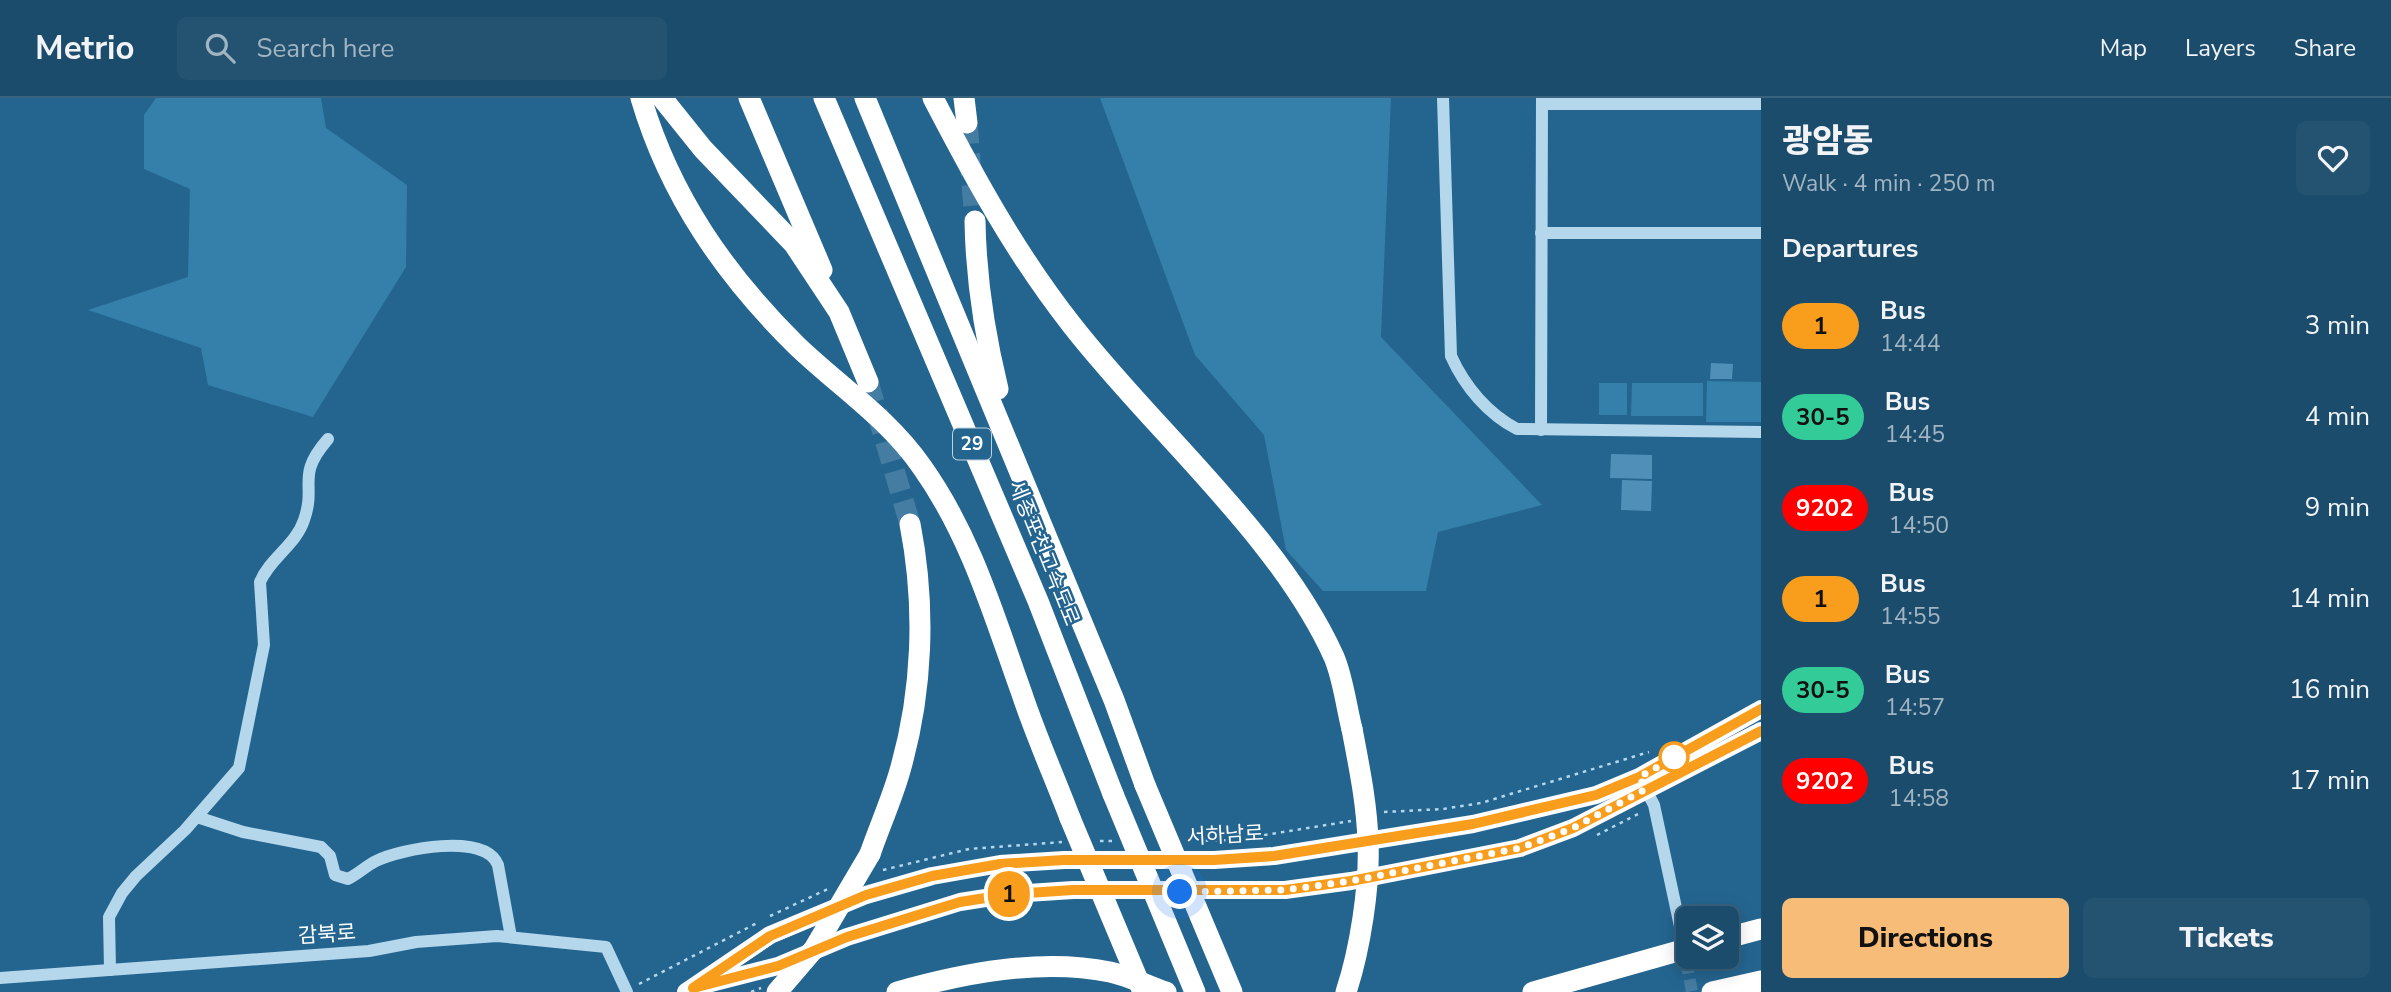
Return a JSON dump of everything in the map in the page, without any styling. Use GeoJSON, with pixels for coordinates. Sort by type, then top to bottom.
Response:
{"type":"FeatureCollection","features":[{"type":"Feature","properties":{"kind":"highway"},"geometry":{"type":"LineString","coordinates":[[641,98],[675,185],[719,258],[798,346],[875,411],[902,440],[946,504],[974,559],[1070,818],[1143,992]]}},
{"type":"Feature","properties":{"kind":"highway"},"geometry":{"type":"LineString","coordinates":[[662,98],[703,149],[794,244],[839,312]]}},
{"type":"Feature","properties":{"kind":"highway"},"geometry":{"type":"LineString","coordinates":[[749,98],[868,382]]}},
{"type":"Feature","properties":{"kind":"highway","name":"세종포천고속도로"},"geometry":{"type":"LineString","coordinates":[[824,98],[1038,601],[1113,794],[1195,992]]}},
{"type":"Feature","properties":{"kind":"highway","name":"세종포천고속도로"},"geometry":{"type":"LineString","coordinates":[[866,98],[1232,992]]}},
{"type":"Feature","properties":{"kind":"highway"},"geometry":{"type":"LineString","coordinates":[[933,98],[990,207],[1070,323],[1158,428],[1250,529],[1305,604],[1335,659],[1362,782],[1368,843],[1363,904],[1346,992]]}},
{"type":"Feature","properties":{"kind":"highway"},"geometry":{"type":"LineString","coordinates":[[964,98],[967,123]]}},
{"type":"Feature","properties":{"kind":"highway"},"geometry":{"type":"LineString","coordinates":[[975,221],[976,280],[985,336],[1015,458]]}},
{"type":"Feature","properties":{"kind":"highway"},"geometry":{"type":"LineString","coordinates":[[777,992],[814,949],[875,862],[900,772],[916,691],[921,622],[917,562],[910,524]]}},
{"type":"Feature","properties":{"kind":"highway"},"geometry":{"type":"LineString","coordinates":[[1739,935],[1761,929]]}},
{"type":"Feature","properties":{"kind":"highway"},"geometry":{"type":"LineString","coordinates":[[1533,992],[1676,943]]}},
{"type":"Feature","properties":{"kind":"highway"},"geometry":{"type":"LineString","coordinates":[[897,992],[947,978],[1029,967],[1110,972],[1166,992]]}},
{"type":"Feature","properties":{"kind":"highway"},"geometry":{"type":"LineString","coordinates":[[1712,992],[1761,981]]}},
{"type":"Feature","properties":{"kind":"main road","name":"서하남로"},"geometry":{"type":"LineString","coordinates":[[690,990],[778,966],[847,937],[960,902],[1011,894],[1073,890],[1285,890],[1351,881],[1520,848],[1573,828],[1761,709]]}},
{"type":"Feature","properties":{"kind":"main road","name":"서하남로"},"geometry":{"type":"LineString","coordinates":[[690,990],[770,936],[866,895],[932,876],[1000,864],[1214,860],[1274,856],[1473,824],[1544,809],[1642,783],[1761,731]]}},
{"type":"Feature","properties":{"kind":"street"},"geometry":{"type":"LineString","coordinates":[[1443,98],[1451,356],[1457,370],[1497,419],[1517,429],[1761,432]]}},
{"type":"Feature","properties":{"kind":"street"},"geometry":{"type":"LineString","coordinates":[[1541,430],[1542,101],[1761,104]]}},
{"type":"Feature","properties":{"kind":"street"},"geometry":{"type":"LineString","coordinates":[[1541,233],[1761,233]]}},
{"type":"Feature","properties":{"kind":"street"},"geometry":{"type":"LineString","coordinates":[[110,970],[109,917],[114,906],[136,876],[197,817],[239,768],[264,645],[260,582],[300,529],[307,506],[312,458],[328,439]]}},
{"type":"Feature","properties":{"kind":"street"},"geometry":{"type":"LineString","coordinates":[[1642,783],[1654,805],[1677,906]]}},
{"type":"Feature","properties":{"kind":"street"},"geometry":{"type":"LineString","coordinates":[[197,817],[243,832],[321,847],[330,856],[335,875],[348,879],[378,860],[411,852],[453,845],[481,849],[495,858],[498,865],[511,937]]}},
{"type":"Feature","properties":{"kind":"street","name":"감북로"},"geometry":{"type":"LineString","coordinates":[[0,978],[369,951],[416,942],[511,937],[606,947],[626,991]]}},
{"type":"Feature","properties":{"kind":"path"},"geometry":{"type":"LineString","coordinates":[[1372,815],[1480,803],[1655,750]]}},
{"type":"Feature","properties":{"kind":"path"},"geometry":{"type":"LineString","coordinates":[[1181,841],[1234,840],[1358,818]]}},
{"type":"Feature","properties":{"kind":"path"},"geometry":{"type":"LineString","coordinates":[[1089,841],[1116,841]]}},
{"type":"Feature","properties":{"kind":"path"},"geometry":{"type":"LineString","coordinates":[[875,862],[969,849],[1063,842]]}},
{"type":"Feature","properties":{"kind":"path"},"geometry":{"type":"LineString","coordinates":[[626,991],[833,887]]}},
{"type":"Feature","properties":{"kind":"shaded area"},"geometry":{"type":"Polygon","coordinates":[[[156,98],[321,98],[326,128],[407,185],[406,267],[313,417],[208,385],[201,348],[88,310],[188,277],[190,189],[144,169],[144,115],[156,98]]]}},
{"type":"Feature","properties":{"kind":"shaded area"},"geometry":{"type":"Polygon","coordinates":[[[1100,98],[1391,98],[1381,337],[1542,505],[1438,532],[1426,591],[1323,591],[1286,550],[1264,435],[1195,355],[1100,98]]]}},
{"type":"Feature","properties":{"kind":"shaded area"},"geometry":{"type":"Polygon","coordinates":[[[1707,381],[1761,382],[1761,422],[1706,422],[1707,381]]]}},
{"type":"Feature","properties":{"kind":"shaded area"},"geometry":{"type":"Polygon","coordinates":[[[1599,383],[1627,383],[1627,415],[1599,415],[1599,383]]]}},
{"type":"Feature","properties":{"kind":"shaded area"},"geometry":{"type":"Polygon","coordinates":[[[1632,383],[1703,383],[1703,416],[1631,416],[1632,383]]]}},
{"type":"Feature","properties":{"kind":"building"},"geometry":{"type":"Polygon","coordinates":[[[1711,363],[1733,364],[1732,379],[1710,379],[1711,363]]]}},
{"type":"Feature","properties":{"kind":"building"},"geometry":{"type":"Polygon","coordinates":[[[1611,454],[1652,455],[1652,479],[1610,478],[1611,454]]]}},
{"type":"Feature","properties":{"kind":"building"},"geometry":{"type":"Polygon","coordinates":[[[1622,480],[1652,481],[1651,511],[1621,510],[1622,480]]]}},
{"type":"Feature","properties":{"kind":"tunnel"},"geometry":{"type":"LineString","coordinates":[[967,123],[975,221]]}},
{"type":"Feature","properties":{"kind":"tunnel"},"geometry":{"type":"LineString","coordinates":[[868,382],[910,524]]}},
{"type":"Feature","properties":{"kind":"tunnel"},"geometry":{"type":"LineString","coordinates":[[1688,969],[1692,992]]}},
{"type":"Feature","properties":{"kind":"bus line","name":"1"},"geometry":{"type":"LineString","coordinates":[[1761,709],[1639,777],[1596,795],[1473,824],[1274,856],[1214,860],[1064,860],[1000,864],[932,876],[866,895],[770,936],[693,988],[778,966],[847,937],[960,902],[1011,894],[1073,890],[1285,890],[1351,881],[1520,848],[1573,828],[1761,731]]}},
{"type":"Feature","properties":{"kind":"route"},"geometry":{"type":"LineString","coordinates":[[1180,892],[1285,890],[1351,881],[1520,848],[1573,828],[1646,789],[1639,777],[1678,756],[1674,757]]}}]}
